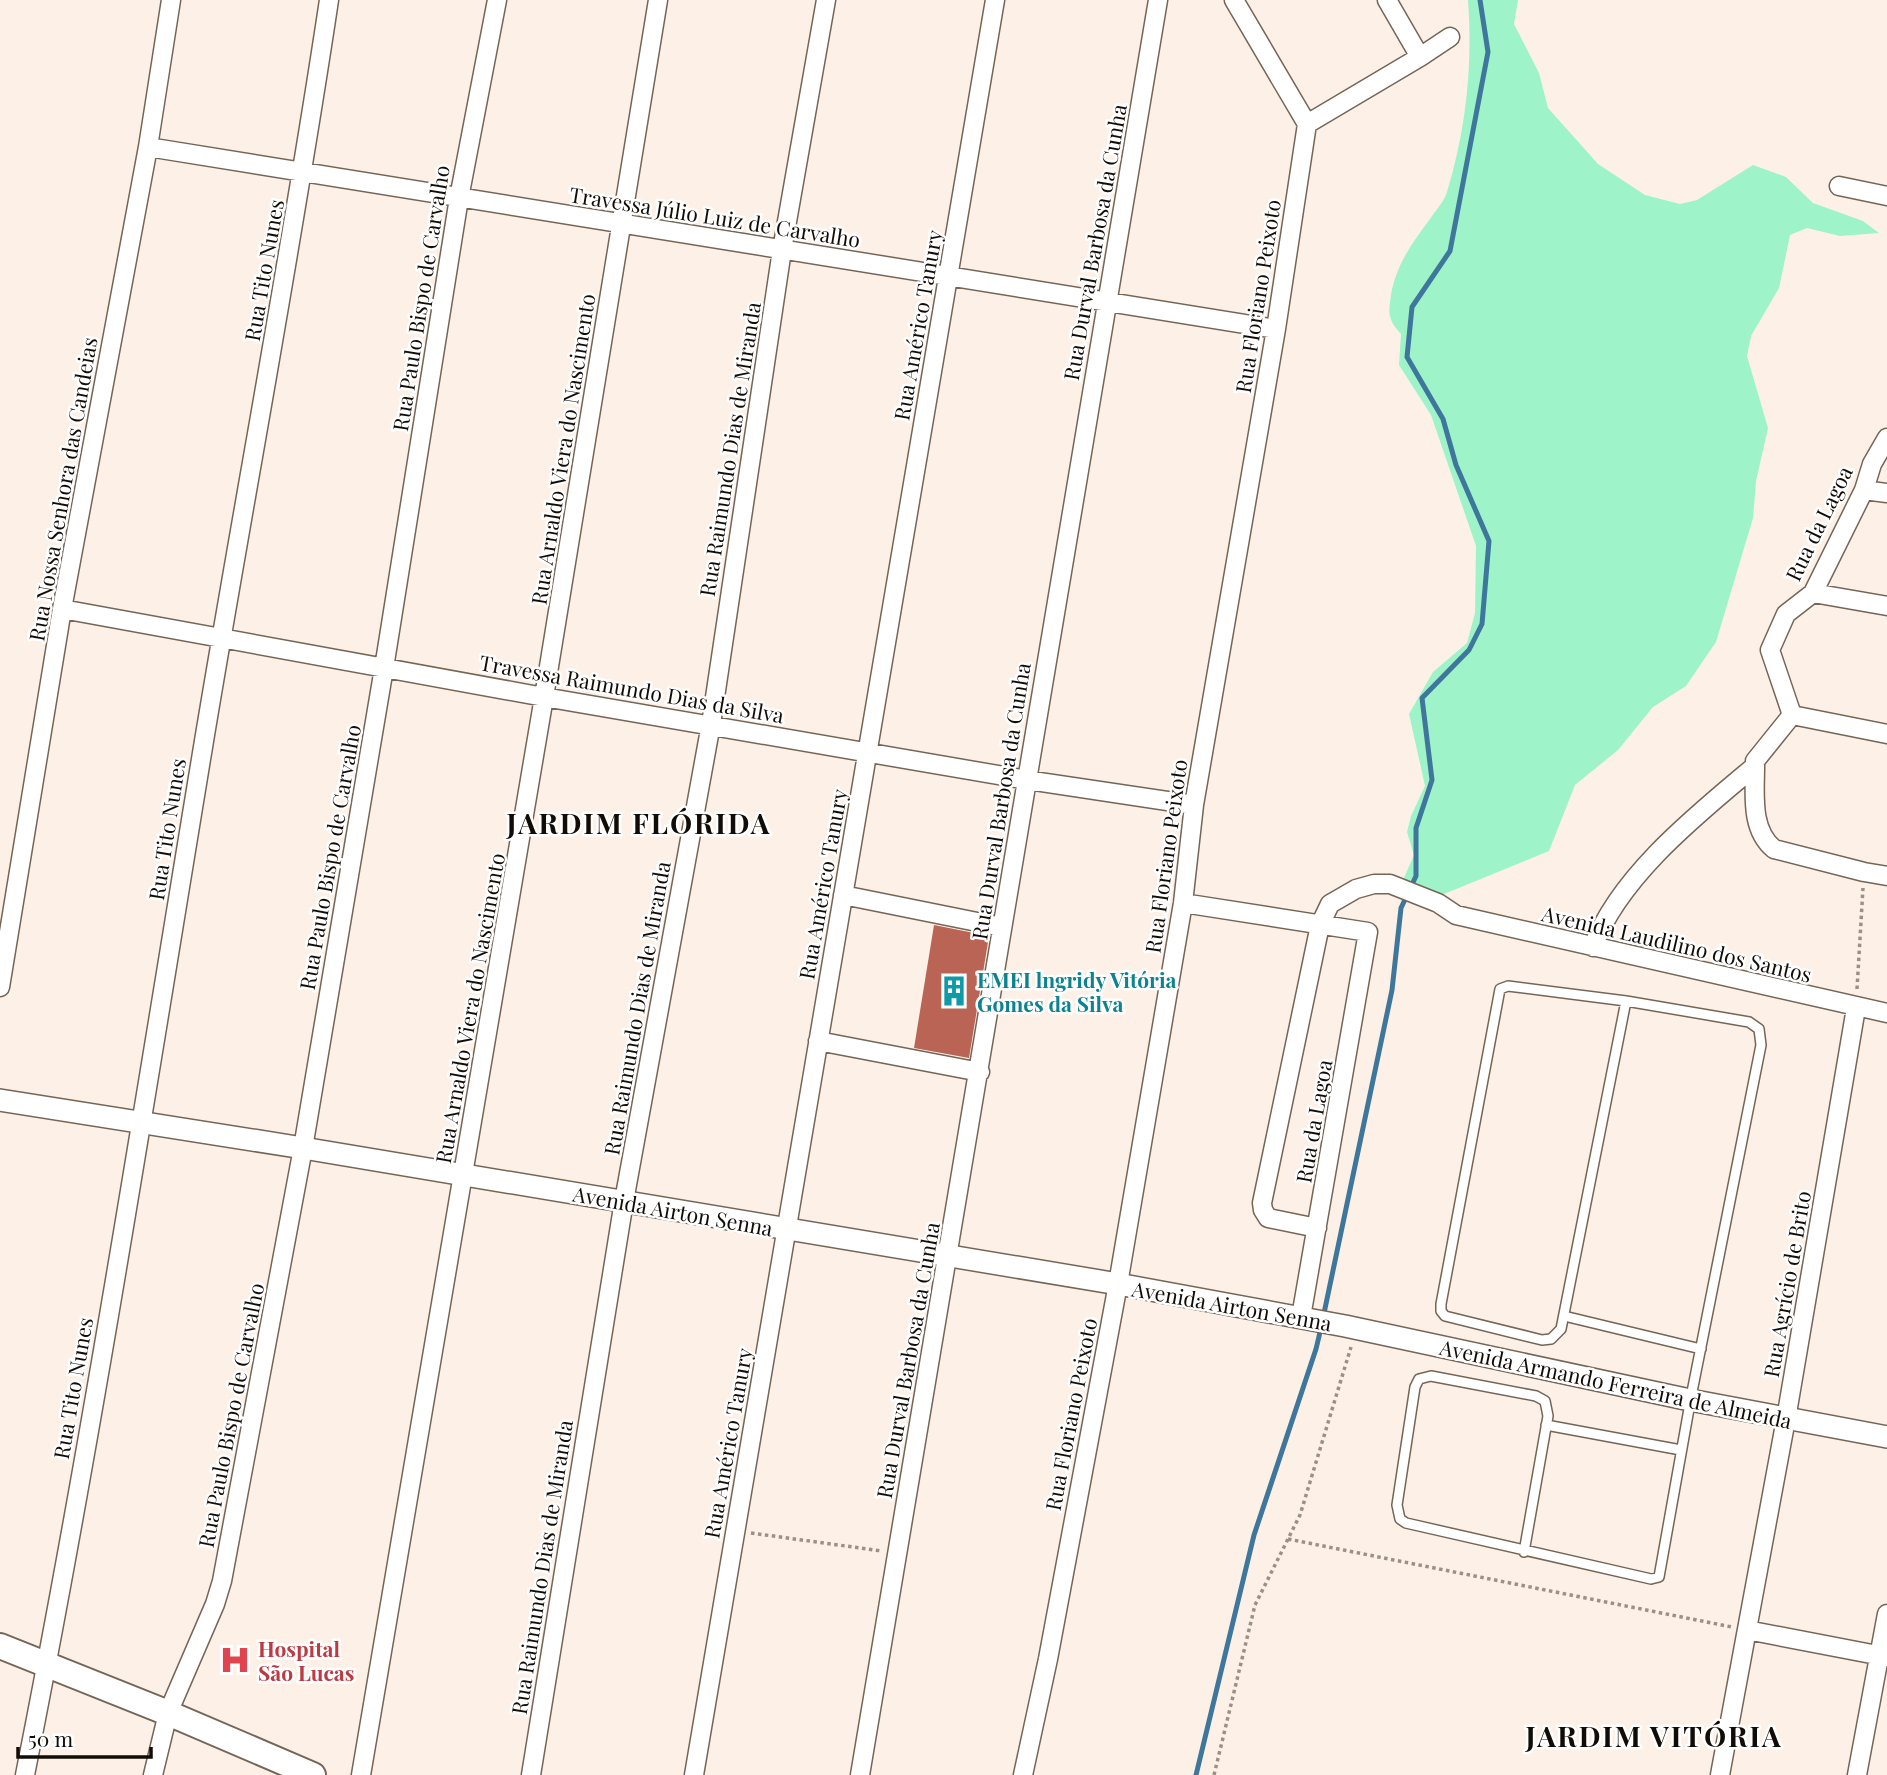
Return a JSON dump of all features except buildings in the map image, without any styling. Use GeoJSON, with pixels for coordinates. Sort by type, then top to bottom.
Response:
{"type":"FeatureCollection","features":[{"type":"Feature","properties":{"kind":"main road"},"geometry":{"type":"LineString","coordinates":[[0,1646],[168,1713],[278,1768],[313,1775]]}},
{"type":"Feature","properties":{"kind":"street","name":"Rua Nossa Senhora das Candeias"},"geometry":{"type":"LineString","coordinates":[[0,986],[62,609],[148,147],[171,0]]}},
{"type":"Feature","properties":{"kind":"street","name":"Rua Tito Nunes"},"geometry":{"type":"LineString","coordinates":[[25,1775],[47,1666],[141,1122],[330,0]]}},
{"type":"Feature","properties":{"kind":"street","name":"Rua Paulo Bispo de Carvalho"},"geometry":{"type":"LineString","coordinates":[[153,1775],[168,1713],[215,1604],[222,1581],[303,1148],[384,668],[459,198],[496,0]]}},
{"type":"Feature","properties":{"kind":"street","name":"Rua Arnaldo Viera do Nascimento"},"geometry":{"type":"LineString","coordinates":[[361,1775],[544,697],[658,0]]}},
{"type":"Feature","properties":{"kind":"street","name":"Rua Raimundo Dias de Miranda"},"geometry":{"type":"LineString","coordinates":[[531,1775],[624,1201],[711,724],[782,250],[826,0]]}},
{"type":"Feature","properties":{"kind":"street","name":"Rua Américo Tanury"},"geometry":{"type":"LineString","coordinates":[[694,1775],[995,0]]}},
{"type":"Feature","properties":{"kind":"street","name":"Rua Durval Barbosa da Cunha"},"geometry":{"type":"LineString","coordinates":[[860,1775],[1158,0]]}},
{"type":"Feature","properties":{"kind":"street"},"geometry":{"type":"LineString","coordinates":[[1234,0],[1307,124],[1450,37]]}},
{"type":"Feature","properties":{"kind":"street"},"geometry":{"type":"LineString","coordinates":[[1387,0],[1420,57]]}},
{"type":"Feature","properties":{"kind":"street","name":"Rua Floriano Peixoto"},"geometry":{"type":"LineString","coordinates":[[1023,1775],[1048,1659],[1118,1284],[1183,903],[1195,805],[1276,329],[1307,124]]}},
{"type":"Feature","properties":{"kind":"street","name":"Travessa Júlio Luiz de Carvalho"},"geometry":{"type":"LineString","coordinates":[[148,147],[1276,329]]}},
{"type":"Feature","properties":{"kind":"street"},"geometry":{"type":"LineString","coordinates":[[1839,186],[1887,196]]}},
{"type":"Feature","properties":{"kind":"street","name":"Rua da Lagoa"},"geometry":{"type":"LineString","coordinates":[[1792,715],[1770,650],[1786,614],[1813,593],[1864,490],[1872,464],[1887,438]]}},
{"type":"Feature","properties":{"kind":"street"},"geometry":{"type":"LineString","coordinates":[[1864,490],[1887,493]]}},
{"type":"Feature","properties":{"kind":"street"},"geometry":{"type":"LineString","coordinates":[[1813,593],[1887,606]]}},
{"type":"Feature","properties":{"kind":"street","name":"Travessa Raimundo Dias da Silva"},"geometry":{"type":"LineString","coordinates":[[62,609],[544,697],[1195,805]]}},
{"type":"Feature","properties":{"kind":"street"},"geometry":{"type":"LineString","coordinates":[[1887,734],[1792,715],[1755,761],[1755,809],[1759,829],[1774,849],[1887,876]]}},
{"type":"Feature","properties":{"kind":"street"},"geometry":{"type":"LineString","coordinates":[[1593,947],[1601,926],[1641,872],[1700,812],[1755,766]]}},
{"type":"Feature","properties":{"kind":"street","name":"Avenida Laudilino dos Santos"},"geometry":{"type":"LineString","coordinates":[[1320,925],[1330,904],[1356,889],[1374,884],[1390,884],[1438,904],[1456,915],[1887,1013]]}},
{"type":"Feature","properties":{"kind":"street"},"geometry":{"type":"LineString","coordinates":[[843,895],[1002,927]]}},
{"type":"Feature","properties":{"kind":"street"},"geometry":{"type":"LineString","coordinates":[[1183,903],[1320,925],[1262,1203],[1265,1215],[1272,1220],[1317,1228]]}},
{"type":"Feature","properties":{"kind":"street","name":"Rua da Lagoa"},"geometry":{"type":"LineString","coordinates":[[1305,1318],[1317,1228],[1368,932],[1320,925]]}},
{"type":"Feature","properties":{"kind":"street","name":"Rua Agrício de Brito"},"geometry":{"type":"LineString","coordinates":[[1720,1775],[1786,1419],[1856,1008]]}},
{"type":"Feature","properties":{"kind":"street"},"geometry":{"type":"LineString","coordinates":[[818,1041],[979,1072]]}},
{"type":"Feature","properties":{"kind":"street","name":"Avenida Airton Senna"},"geometry":{"type":"LineString","coordinates":[[0,1100],[947,1255],[1351,1327]]}},
{"type":"Feature","properties":{"kind":"street","name":"Avenida Armando Ferreira de Almeida"},"geometry":{"type":"LineString","coordinates":[[1351,1327],[1690,1400],[1887,1437]]}},
{"type":"Feature","properties":{"kind":"street"},"geometry":{"type":"LineString","coordinates":[[1857,1775],[1883,1656],[1887,1614]]}},
{"type":"Feature","properties":{"kind":"street"},"geometry":{"type":"LineString","coordinates":[[1747,1630],[1883,1656]]}},
{"type":"Feature","properties":{"kind":"lane"},"geometry":{"type":"LineString","coordinates":[[1524,1552],[1546,1425],[1548,1407],[1545,1401],[1536,1396],[1431,1376],[1419,1379],[1415,1387],[1396,1505],[1400,1519],[1406,1523],[1524,1552],[1651,1580],[1658,1577],[1761,1035],[1759,1029],[1749,1022],[1626,1002],[1508,986],[1500,989],[1441,1311],[1445,1317],[1542,1340],[1557,1335],[1564,1316],[1626,1002]]}},
{"type":"Feature","properties":{"kind":"lane"},"geometry":{"type":"LineString","coordinates":[[1564,1316],[1701,1349]]}},
{"type":"Feature","properties":{"kind":"lane"},"geometry":{"type":"LineString","coordinates":[[1546,1425],[1681,1450]]}},
{"type":"Feature","properties":{"kind":"path"},"geometry":{"type":"LineString","coordinates":[[1856,1008],[1864,872]]}},
{"type":"Feature","properties":{"kind":"path"},"geometry":{"type":"LineString","coordinates":[[1214,1775],[1255,1605],[1300,1516],[1351,1327]]}},
{"type":"Feature","properties":{"kind":"path"},"geometry":{"type":"LineString","coordinates":[[735,1530],[898,1554]]}},
{"type":"Feature","properties":{"kind":"path"},"geometry":{"type":"LineString","coordinates":[[1288,1539],[1747,1630]]}},
{"type":"Feature","properties":{"kind":"green space"},"geometry":{"type":"Polygon","coordinates":[[[1468,0],[1518,0],[1514,24],[1539,73],[1548,108],[1598,164],[1645,195],[1680,204],[1697,200],[1753,165],[1786,177],[1813,203],[1863,221],[1879,233],[1840,236],[1807,228],[1790,235],[1779,288],[1751,336],[1747,356],[1768,428],[1756,481],[1753,518],[1716,642],[1686,686],[1653,707],[1618,750],[1575,785],[1549,851],[1422,903],[1400,887],[1414,855],[1407,832],[1411,816],[1425,786],[1409,714],[1433,672],[1467,643],[1475,613],[1476,546],[1431,415],[1399,365],[1401,334],[1391,321],[1389,307],[1393,284],[1401,264],[1444,199],[1454,168],[1469,73],[1468,0]]]}},
{"type":"Feature","properties":{"kind":"waterway"},"geometry":{"type":"LineString","coordinates":[[1323,1318],[1392,990],[1401,908],[1416,876],[1416,828],[1432,780],[1422,698],[1469,650],[1482,624],[1489,541],[1456,465],[1443,419],[1407,357],[1412,307],[1450,251],[1488,52],[1480,0]]}},
{"type":"Feature","properties":{"kind":"waterway"},"geometry":{"type":"LineString","coordinates":[[1196,1775],[1254,1535],[1321,1328]]}},
{"type":"Feature","properties":{"kind":"place","name":"EMEI lngridy Vitória Gomes da Silva"},"geometry":{"type":"Point","coordinates":[954,991]}},
{"type":"Feature","properties":{"kind":"place","name":"Hospital São Lucas"},"geometry":{"type":"Point","coordinates":[235,1660]}},
{"type":"Feature","properties":{"kind":"district","name":"JARDIM FLÓRIDA"},"geometry":{"type":"Point","coordinates":[639,822]}},
{"type":"Feature","properties":{"kind":"district","name":"JARDIM VITÓRIA"},"geometry":{"type":"Point","coordinates":[1654,1735]}}]}
